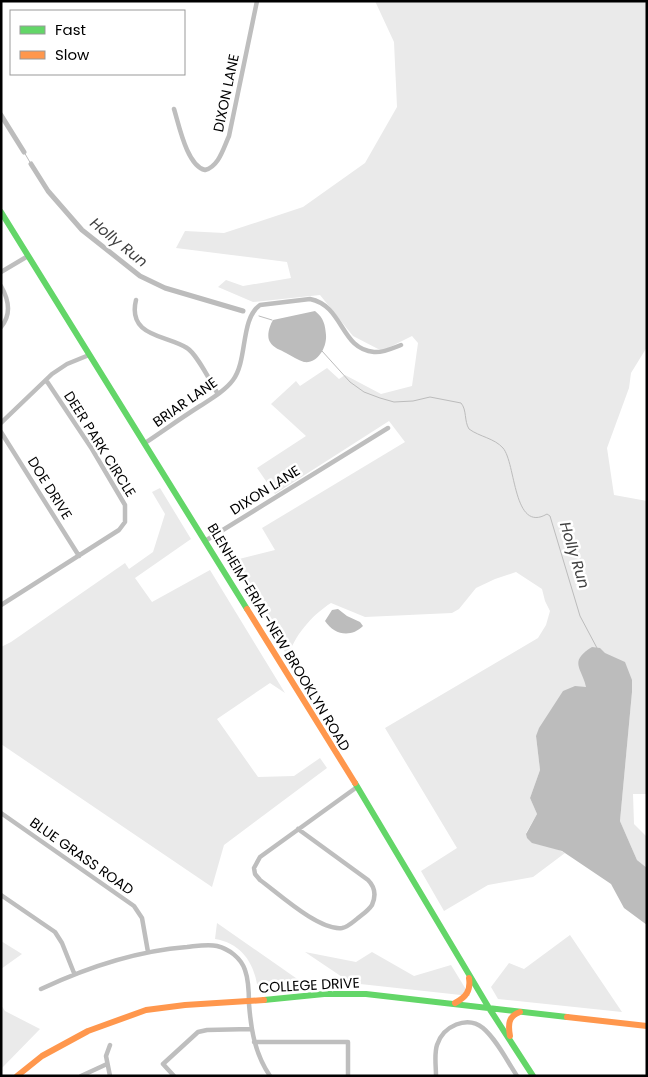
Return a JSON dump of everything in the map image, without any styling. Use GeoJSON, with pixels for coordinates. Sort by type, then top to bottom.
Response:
{"type":"FeatureCollection","features":[{"type":"Feature","properties":{"kind":"main road","name":"BLENHEIM-ERIAL-NEW BROOKLYN ROAD"},"geometry":{"type":"LineString","coordinates":[[1,212],[356,787],[489,1008],[533,1076]]}},
{"type":"Feature","properties":{"kind":"main road"},"geometry":{"type":"LineString","coordinates":[[453,1004],[465,998],[469,992],[470,980],[465,967]]}},
{"type":"Feature","properties":{"kind":"main road","name":"COLLEGE DRIVE"},"geometry":{"type":"LineString","coordinates":[[17,1076],[42,1056],[88,1030],[146,1010],[324,994],[366,994],[647,1026]]}},
{"type":"Feature","properties":{"kind":"main road"},"geometry":{"type":"LineString","coordinates":[[512,1042],[509,1032],[509,1021],[513,1015],[522,1012]]}},
{"type":"Feature","properties":{"kind":"street","name":"DIXON LANE"},"geometry":{"type":"LineString","coordinates":[[174,109],[192,161],[200,169],[204,170],[213,166],[223,151],[229,136],[257,1]]}},
{"type":"Feature","properties":{"kind":"street"},"geometry":{"type":"LineString","coordinates":[[1,272],[28,256]]}},
{"type":"Feature","properties":{"kind":"street"},"geometry":{"type":"LineString","coordinates":[[1,286],[9,308],[1,327]]}},
{"type":"Feature","properties":{"kind":"street","name":"BRIAR LANE"},"geometry":{"type":"LineString","coordinates":[[145,443],[218,394],[232,381],[241,363],[250,319],[254,309],[260,305],[310,299],[318,301],[331,310],[348,336],[364,350],[380,352],[401,345]]}},
{"type":"Feature","properties":{"kind":"street"},"geometry":{"type":"LineString","coordinates":[[136,300],[135,311],[142,327],[154,335],[189,349],[218,394]]}},
{"type":"Feature","properties":{"kind":"street"},"geometry":{"type":"LineString","coordinates":[[1,423],[52,374],[67,364],[88,355]]}},
{"type":"Feature","properties":{"kind":"street","name":"DEER PARK CIRCLE"},"geometry":{"type":"LineString","coordinates":[[1,605],[119,530],[125,522],[125,505],[92,449],[46,380]]}},
{"type":"Feature","properties":{"kind":"street","name":"DIXON LANE"},"geometry":{"type":"LineString","coordinates":[[205,541],[388,428]]}},
{"type":"Feature","properties":{"kind":"street","name":"DOE DRIVE"},"geometry":{"type":"LineString","coordinates":[[1,432],[79,556]]}},
{"type":"Feature","properties":{"kind":"street"},"geometry":{"type":"LineString","coordinates":[[298,829],[368,880],[374,888],[374,899],[368,910],[344,928],[337,928],[312,920],[260,880],[255,874],[254,868],[260,856],[356,787]]}},
{"type":"Feature","properties":{"kind":"street","name":"BLUE GRASS ROAD"},"geometry":{"type":"LineString","coordinates":[[1,813],[134,906],[143,922],[148,952]]}},
{"type":"Feature","properties":{"kind":"street"},"geometry":{"type":"LineString","coordinates":[[1,895],[55,932],[62,943],[74,973]]}},
{"type":"Feature","properties":{"kind":"street"},"geometry":{"type":"LineString","coordinates":[[41,989],[74,973],[148,952],[212,945],[228,950],[240,961],[245,970],[248,980],[251,1029],[254,1042],[270,1076]]}},
{"type":"Feature","properties":{"kind":"street"},"geometry":{"type":"LineString","coordinates":[[436,1076],[436,1051],[439,1040],[448,1028],[466,1022],[474,1023],[485,1029],[517,1076]]}},
{"type":"Feature","properties":{"kind":"street"},"geometry":{"type":"LineString","coordinates":[[174,1076],[163,1064],[198,1032],[251,1029]]}},
{"type":"Feature","properties":{"kind":"street"},"geometry":{"type":"LineString","coordinates":[[254,1042],[348,1042],[348,1076]]}},
{"type":"Feature","properties":{"kind":"street"},"geometry":{"type":"LineString","coordinates":[[110,1045],[107,1052],[110,1076]]}},
{"type":"Feature","properties":{"kind":"street"},"geometry":{"type":"LineString","coordinates":[[82,1076],[108,1064]]}},
{"type":"Feature","properties":{"kind":"shaded area"},"geometry":{"type":"Polygon","coordinates":[[[375,1],[647,1],[647,347],[631,373],[629,388],[607,448],[614,495],[647,501],[647,794],[633,794],[634,824],[647,837],[647,868],[637,860],[620,821],[632,692],[586,687],[536,736],[540,770],[530,798],[537,814],[526,833],[565,853],[533,877],[488,885],[444,911],[421,871],[457,848],[385,728],[538,638],[546,625],[550,611],[542,589],[516,572],[476,588],[459,609],[452,613],[365,617],[331,603],[317,614],[299,634],[288,657],[231,561],[275,550],[262,528],[405,442],[389,421],[275,494],[257,468],[306,436],[271,404],[296,381],[300,386],[327,368],[339,379],[345,375],[381,394],[412,386],[418,343],[412,336],[382,351],[353,336],[320,295],[253,302],[218,287],[226,280],[243,286],[291,278],[287,262],[176,248],[185,231],[224,233],[303,207],[365,163],[397,107],[394,42],[375,1]]]}},
{"type":"Feature","properties":{"kind":"shaded area"},"geometry":{"type":"Polygon","coordinates":[[[315,311],[324,322],[326,335],[325,345],[317,358],[304,362],[277,349],[271,344],[268,334],[273,320],[315,311]]]}},
{"type":"Feature","properties":{"kind":"shaded area"},"geometry":{"type":"Polygon","coordinates":[[[160,488],[191,539],[135,578],[152,602],[210,570],[285,693],[270,683],[217,719],[258,777],[294,776],[320,758],[327,768],[224,845],[212,887],[1,744],[1,647],[125,563],[129,569],[153,552],[165,514],[152,492],[160,488]]]}},
{"type":"Feature","properties":{"kind":"shaded area"},"geometry":{"type":"Polygon","coordinates":[[[338,609],[360,622],[363,626],[358,630],[348,633],[338,632],[333,629],[325,621],[332,610],[338,609]]]}},
{"type":"Feature","properties":{"kind":"shaded area"},"geometry":{"type":"Polygon","coordinates":[[[592,647],[600,648],[605,653],[625,662],[632,680],[620,821],[637,860],[647,868],[647,925],[624,908],[611,884],[562,851],[532,843],[526,834],[537,814],[530,798],[540,770],[536,736],[539,728],[563,691],[575,686],[586,687],[578,661],[592,647]]]}},
{"type":"Feature","properties":{"kind":"shaded area"},"geometry":{"type":"Polygon","coordinates":[[[217,923],[303,983],[257,984],[249,961],[244,954],[232,944],[215,939],[217,923]]]}},
{"type":"Feature","properties":{"kind":"shaded area"},"geometry":{"type":"Polygon","coordinates":[[[570,935],[622,1012],[498,999],[491,987],[509,963],[524,969],[570,935]]]}},
{"type":"Feature","properties":{"kind":"shaded area"},"geometry":{"type":"Polygon","coordinates":[[[1,941],[22,954],[1,969],[1,941]]]}},
{"type":"Feature","properties":{"kind":"shaded area"},"geometry":{"type":"Polygon","coordinates":[[[305,952],[356,962],[372,952],[414,976],[451,965],[470,996],[351,983],[305,952]]]}},
{"type":"Feature","properties":{"kind":"shaded area"},"geometry":{"type":"Polygon","coordinates":[[[1,1005],[5,1011],[40,1029],[1,1069],[1,1005]]]}},
{"type":"Feature","properties":{"kind":"waterway","name":"Holly Run"},"geometry":{"type":"LineString","coordinates":[[1,115],[24,152]]}},
{"type":"Feature","properties":{"kind":"waterway","name":"Holly Run"},"geometry":{"type":"LineString","coordinates":[[24,152],[31,164]]}},
{"type":"Feature","properties":{"kind":"waterway","name":"Holly Run"},"geometry":{"type":"LineString","coordinates":[[31,164],[48,191],[82,230],[140,276],[165,288],[243,311]]}},
{"type":"Feature","properties":{"kind":"waterway","name":"Holly Run"},"geometry":{"type":"LineString","coordinates":[[259,316],[272,320]]}},
{"type":"Feature","properties":{"kind":"waterway","name":"Holly Run"},"geometry":{"type":"LineString","coordinates":[[322,351],[350,382],[364,392],[380,398],[394,402],[413,401],[430,397],[461,403],[469,429],[503,448],[522,506],[528,514],[536,518],[547,514],[550,516],[580,616],[597,648]]}},
{"type":"Feature","properties":{"kind":"traffic: fast"},"geometry":{"type":"LineString","coordinates":[[1,212],[247,609]]}},
{"type":"Feature","properties":{"kind":"traffic: fast"},"geometry":{"type":"LineString","coordinates":[[355,783],[489,1008],[533,1076]]}},
{"type":"Feature","properties":{"kind":"traffic: fast"},"geometry":{"type":"LineString","coordinates":[[264,1000],[324,994],[366,994],[567,1017]]}},
{"type":"Feature","properties":{"kind":"traffic: slow"},"geometry":{"type":"LineString","coordinates":[[247,609],[355,783]]}},
{"type":"Feature","properties":{"kind":"traffic: slow"},"geometry":{"type":"LineString","coordinates":[[455,1003],[467,993],[469,978]]}},
{"type":"Feature","properties":{"kind":"traffic: slow"},"geometry":{"type":"LineString","coordinates":[[17,1076],[42,1056],[88,1031],[146,1010],[185,1005],[264,1000]]}},
{"type":"Feature","properties":{"kind":"traffic: slow"},"geometry":{"type":"LineString","coordinates":[[510,1036],[511,1018],[520,1012]]}},
{"type":"Feature","properties":{"kind":"traffic: slow"},"geometry":{"type":"LineString","coordinates":[[567,1017],[647,1026]]}}]}
